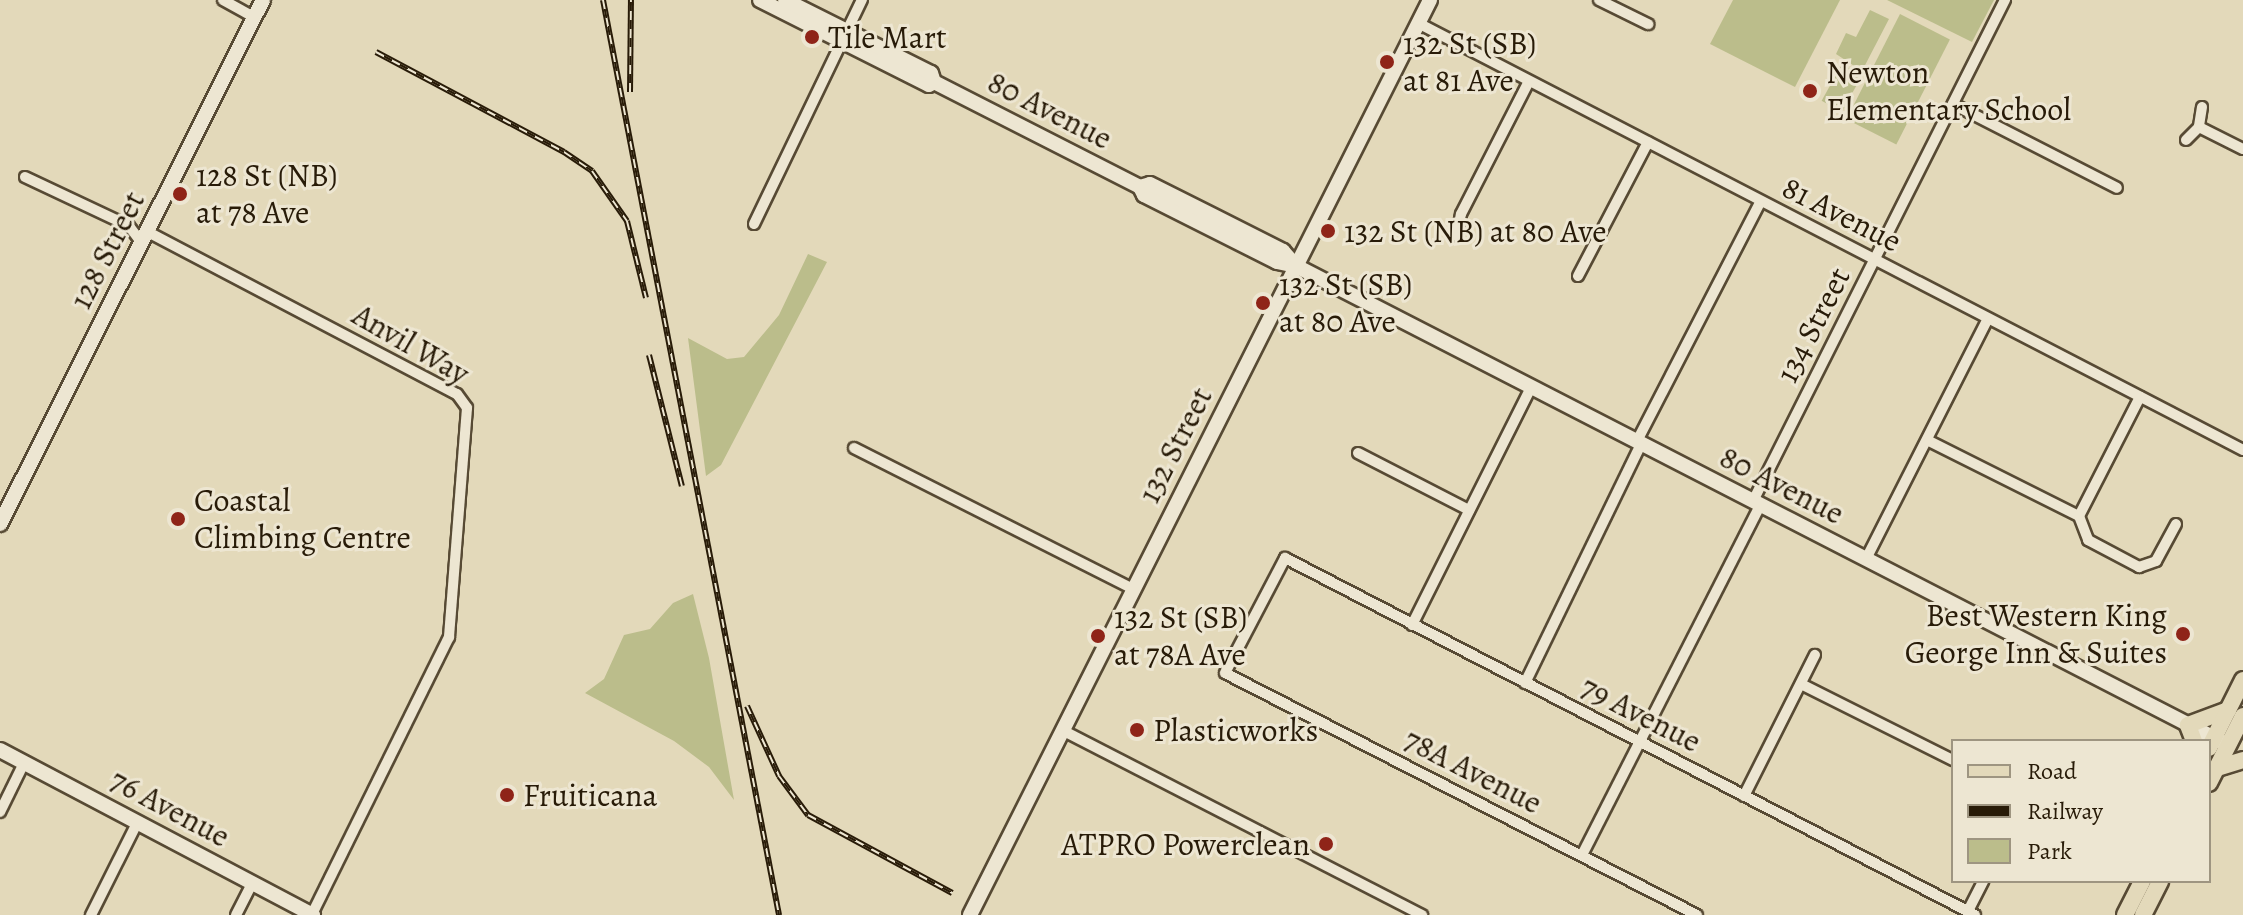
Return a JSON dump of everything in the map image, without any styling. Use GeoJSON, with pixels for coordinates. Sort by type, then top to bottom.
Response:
{"type":"FeatureCollection","features":[{"type":"Feature","properties":{"kind":"main road","name":"128 Street"},"geometry":{"type":"LineString","coordinates":[[0,524],[263,0]]}},
{"type":"Feature","properties":{"kind":"main road","name":"80 Avenue"},"geometry":{"type":"LineString","coordinates":[[760,0],[931,73],[934,82],[1140,187],[1150,184],[1283,251],[1296,266],[1866,559],[2191,733]]}},
{"type":"Feature","properties":{"kind":"main road","name":"80 Avenue"},"geometry":{"type":"LineString","coordinates":[[785,0],[844,36]]}},
{"type":"Feature","properties":{"kind":"main road","name":"132 Street"},"geometry":{"type":"LineString","coordinates":[[970,915],[1430,0]]}},
{"type":"Feature","properties":{"kind":"main road"},"geometry":{"type":"LineString","coordinates":[[2211,779],[2224,746],[2238,722],[2243,680]]}},
{"type":"Feature","properties":{"kind":"main road"},"geometry":{"type":"LineString","coordinates":[[2191,733],[2238,722]]}},
{"type":"Feature","properties":{"kind":"main road","name":"76 Avenue"},"geometry":{"type":"LineString","coordinates":[[0,750],[312,915]]}},
{"type":"Feature","properties":{"kind":"main road"},"geometry":{"type":"LineString","coordinates":[[2217,768],[2243,760]]}},
{"type":"Feature","properties":{"kind":"main road"},"geometry":{"type":"LineString","coordinates":[[2125,915],[2141,883]]}},
{"type":"Feature","properties":{"kind":"main road"},"geometry":{"type":"LineString","coordinates":[[2143,915],[2159,883]]}},
{"type":"Feature","properties":{"kind":"street"},"geometry":{"type":"LineString","coordinates":[[223,0],[254,17]]}},
{"type":"Feature","properties":{"kind":"street"},"geometry":{"type":"LineString","coordinates":[[754,224],[862,0]]}},
{"type":"Feature","properties":{"kind":"street","name":"134 Street"},"geometry":{"type":"LineString","coordinates":[[1582,855],[2005,0]]}},
{"type":"Feature","properties":{"kind":"street"},"geometry":{"type":"LineString","coordinates":[[1601,1],[1648,24]]}},
{"type":"Feature","properties":{"kind":"street","name":"81 Avenue"},"geometry":{"type":"LineString","coordinates":[[1418,23],[2243,450]]}},
{"type":"Feature","properties":{"kind":"street"},"geometry":{"type":"LineString","coordinates":[[1457,236],[1461,214],[1529,81]]}},
{"type":"Feature","properties":{"kind":"street"},"geometry":{"type":"LineString","coordinates":[[1953,104],[2117,188]]}},
{"type":"Feature","properties":{"kind":"street"},"geometry":{"type":"LineString","coordinates":[[2186,140],[2199,127],[2202,107]]}},
{"type":"Feature","properties":{"kind":"street"},"geometry":{"type":"LineString","coordinates":[[2199,127],[2243,149]]}},
{"type":"Feature","properties":{"kind":"street"},"geometry":{"type":"LineString","coordinates":[[1578,276],[1648,142]]}},
{"type":"Feature","properties":{"kind":"street","name":"Anvil Way"},"geometry":{"type":"LineString","coordinates":[[25,177],[129,226],[145,237],[457,394],[467,408],[449,637],[312,915]]}},
{"type":"Feature","properties":{"kind":"street"},"geometry":{"type":"LineString","coordinates":[[1525,683],[1639,442],[1761,201]]}},
{"type":"Feature","properties":{"kind":"street"},"geometry":{"type":"LineString","coordinates":[[1866,559],[1988,319]]}},
{"type":"Feature","properties":{"kind":"street"},"geometry":{"type":"LineString","coordinates":[[1412,625],[1531,387]]}},
{"type":"Feature","properties":{"kind":"street"},"geometry":{"type":"LineString","coordinates":[[2079,516],[2140,397]]}},
{"type":"Feature","properties":{"kind":"street"},"geometry":{"type":"LineString","coordinates":[[1927,440],[2079,516],[2088,540],[2139,567],[2149,566],[2176,524]]}},
{"type":"Feature","properties":{"kind":"street"},"geometry":{"type":"LineString","coordinates":[[854,448],[1133,589]]}},
{"type":"Feature","properties":{"kind":"street"},"geometry":{"type":"LineString","coordinates":[[1358,453],[1469,510]]}},
{"type":"Feature","properties":{"kind":"street","name":"79 Avenue"},"geometry":{"type":"LineString","coordinates":[[1225,673],[1285,558],[1971,913]]}},
{"type":"Feature","properties":{"kind":"street"},"geometry":{"type":"LineString","coordinates":[[1744,796],[1815,655]]}},
{"type":"Feature","properties":{"kind":"street","name":"78A Avenue"},"geometry":{"type":"LineString","coordinates":[[1225,673],[1697,915]]}},
{"type":"Feature","properties":{"kind":"street"},"geometry":{"type":"LineString","coordinates":[[1801,684],[1951,759]]}},
{"type":"Feature","properties":{"kind":"street"},"geometry":{"type":"LineString","coordinates":[[1062,730],[1422,915]]}},
{"type":"Feature","properties":{"kind":"street"},"geometry":{"type":"LineString","coordinates":[[0,812],[24,763]]}},
{"type":"Feature","properties":{"kind":"street"},"geometry":{"type":"LineString","coordinates":[[91,915],[137,823]]}},
{"type":"Feature","properties":{"kind":"street"},"geometry":{"type":"LineString","coordinates":[[236,915],[252,883]]}},
{"type":"Feature","properties":{"kind":"street"},"geometry":{"type":"LineString","coordinates":[[1971,913],[1982,883]]}},
{"type":"Feature","properties":{"kind":"green space"},"geometry":{"type":"Polygon","coordinates":[[[1733,0],[1840,0],[1795,87],[1710,44],[1733,0]]]}},
{"type":"Feature","properties":{"kind":"green space"},"geometry":{"type":"Polygon","coordinates":[[[1887,0],[1994,0],[1972,42],[1887,0]]]}},
{"type":"Feature","properties":{"kind":"green space"},"geometry":{"type":"Polygon","coordinates":[[[1870,10],[1889,19],[1862,71],[1836,54],[1846,33],[1856,37],[1870,10]]]}},
{"type":"Feature","properties":{"kind":"green space"},"geometry":{"type":"Polygon","coordinates":[[[1900,14],[1950,39],[1896,145],[1846,119],[1900,14]]]}},
{"type":"Feature","properties":{"kind":"green space"},"geometry":{"type":"Polygon","coordinates":[[[1842,64],[1862,75],[1842,112],[1822,101],[1842,64]]]}},
{"type":"Feature","properties":{"kind":"green space"},"geometry":{"type":"Polygon","coordinates":[[[808,254],[827,262],[721,465],[706,476],[688,338],[727,359],[744,357],[779,315],[808,254]]]}},
{"type":"Feature","properties":{"kind":"green space"},"geometry":{"type":"Polygon","coordinates":[[[693,594],[709,658],[734,800],[709,767],[674,741],[585,693],[604,679],[624,635],[650,629],[673,603],[693,594]]]}},
{"type":"Feature","properties":{"kind":"railway"},"geometry":{"type":"LineString","coordinates":[[603,0],[779,915]]}},
{"type":"Feature","properties":{"kind":"railway"},"geometry":{"type":"LineString","coordinates":[[630,92],[631,0]]}},
{"type":"Feature","properties":{"kind":"railway"},"geometry":{"type":"LineString","coordinates":[[376,52],[564,152],[592,171],[627,221],[646,298]]}},
{"type":"Feature","properties":{"kind":"railway"},"geometry":{"type":"LineString","coordinates":[[649,355],[682,486]]}},
{"type":"Feature","properties":{"kind":"railway"},"geometry":{"type":"LineString","coordinates":[[747,706],[779,776],[808,815],[952,893]]}},
{"type":"Feature","properties":{"kind":"place","name":"Tile Mart"},"geometry":{"type":"Point","coordinates":[812,37]}},
{"type":"Feature","properties":{"kind":"place","name":"132 St (SB) at 81 Ave"},"geometry":{"type":"Point","coordinates":[1387,62]}},
{"type":"Feature","properties":{"kind":"place","name":"Newton Elementary School"},"geometry":{"type":"Point","coordinates":[1810,91]}},
{"type":"Feature","properties":{"kind":"place","name":"128 St (NB) at 78 Ave"},"geometry":{"type":"Point","coordinates":[180,194]}},
{"type":"Feature","properties":{"kind":"place","name":"132 St (NB) at 80 Ave"},"geometry":{"type":"Point","coordinates":[1328,231]}},
{"type":"Feature","properties":{"kind":"place","name":"132 St (SB) at 80 Ave"},"geometry":{"type":"Point","coordinates":[1263,303]}},
{"type":"Feature","properties":{"kind":"place","name":"Coastal Climbing Centre"},"geometry":{"type":"Point","coordinates":[178,519]}},
{"type":"Feature","properties":{"kind":"place","name":"Best Western King George Inn & Suites"},"geometry":{"type":"Point","coordinates":[2183,634]}},
{"type":"Feature","properties":{"kind":"place","name":"132 St (SB) at 78A Ave"},"geometry":{"type":"Point","coordinates":[1098,636]}},
{"type":"Feature","properties":{"kind":"place","name":"Plasticworks"},"geometry":{"type":"Point","coordinates":[1137,730]}},
{"type":"Feature","properties":{"kind":"place","name":"Fruiticana"},"geometry":{"type":"Point","coordinates":[507,795]}},
{"type":"Feature","properties":{"kind":"place","name":"ATPRO Powerclean"},"geometry":{"type":"Point","coordinates":[1326,844]}}]}
